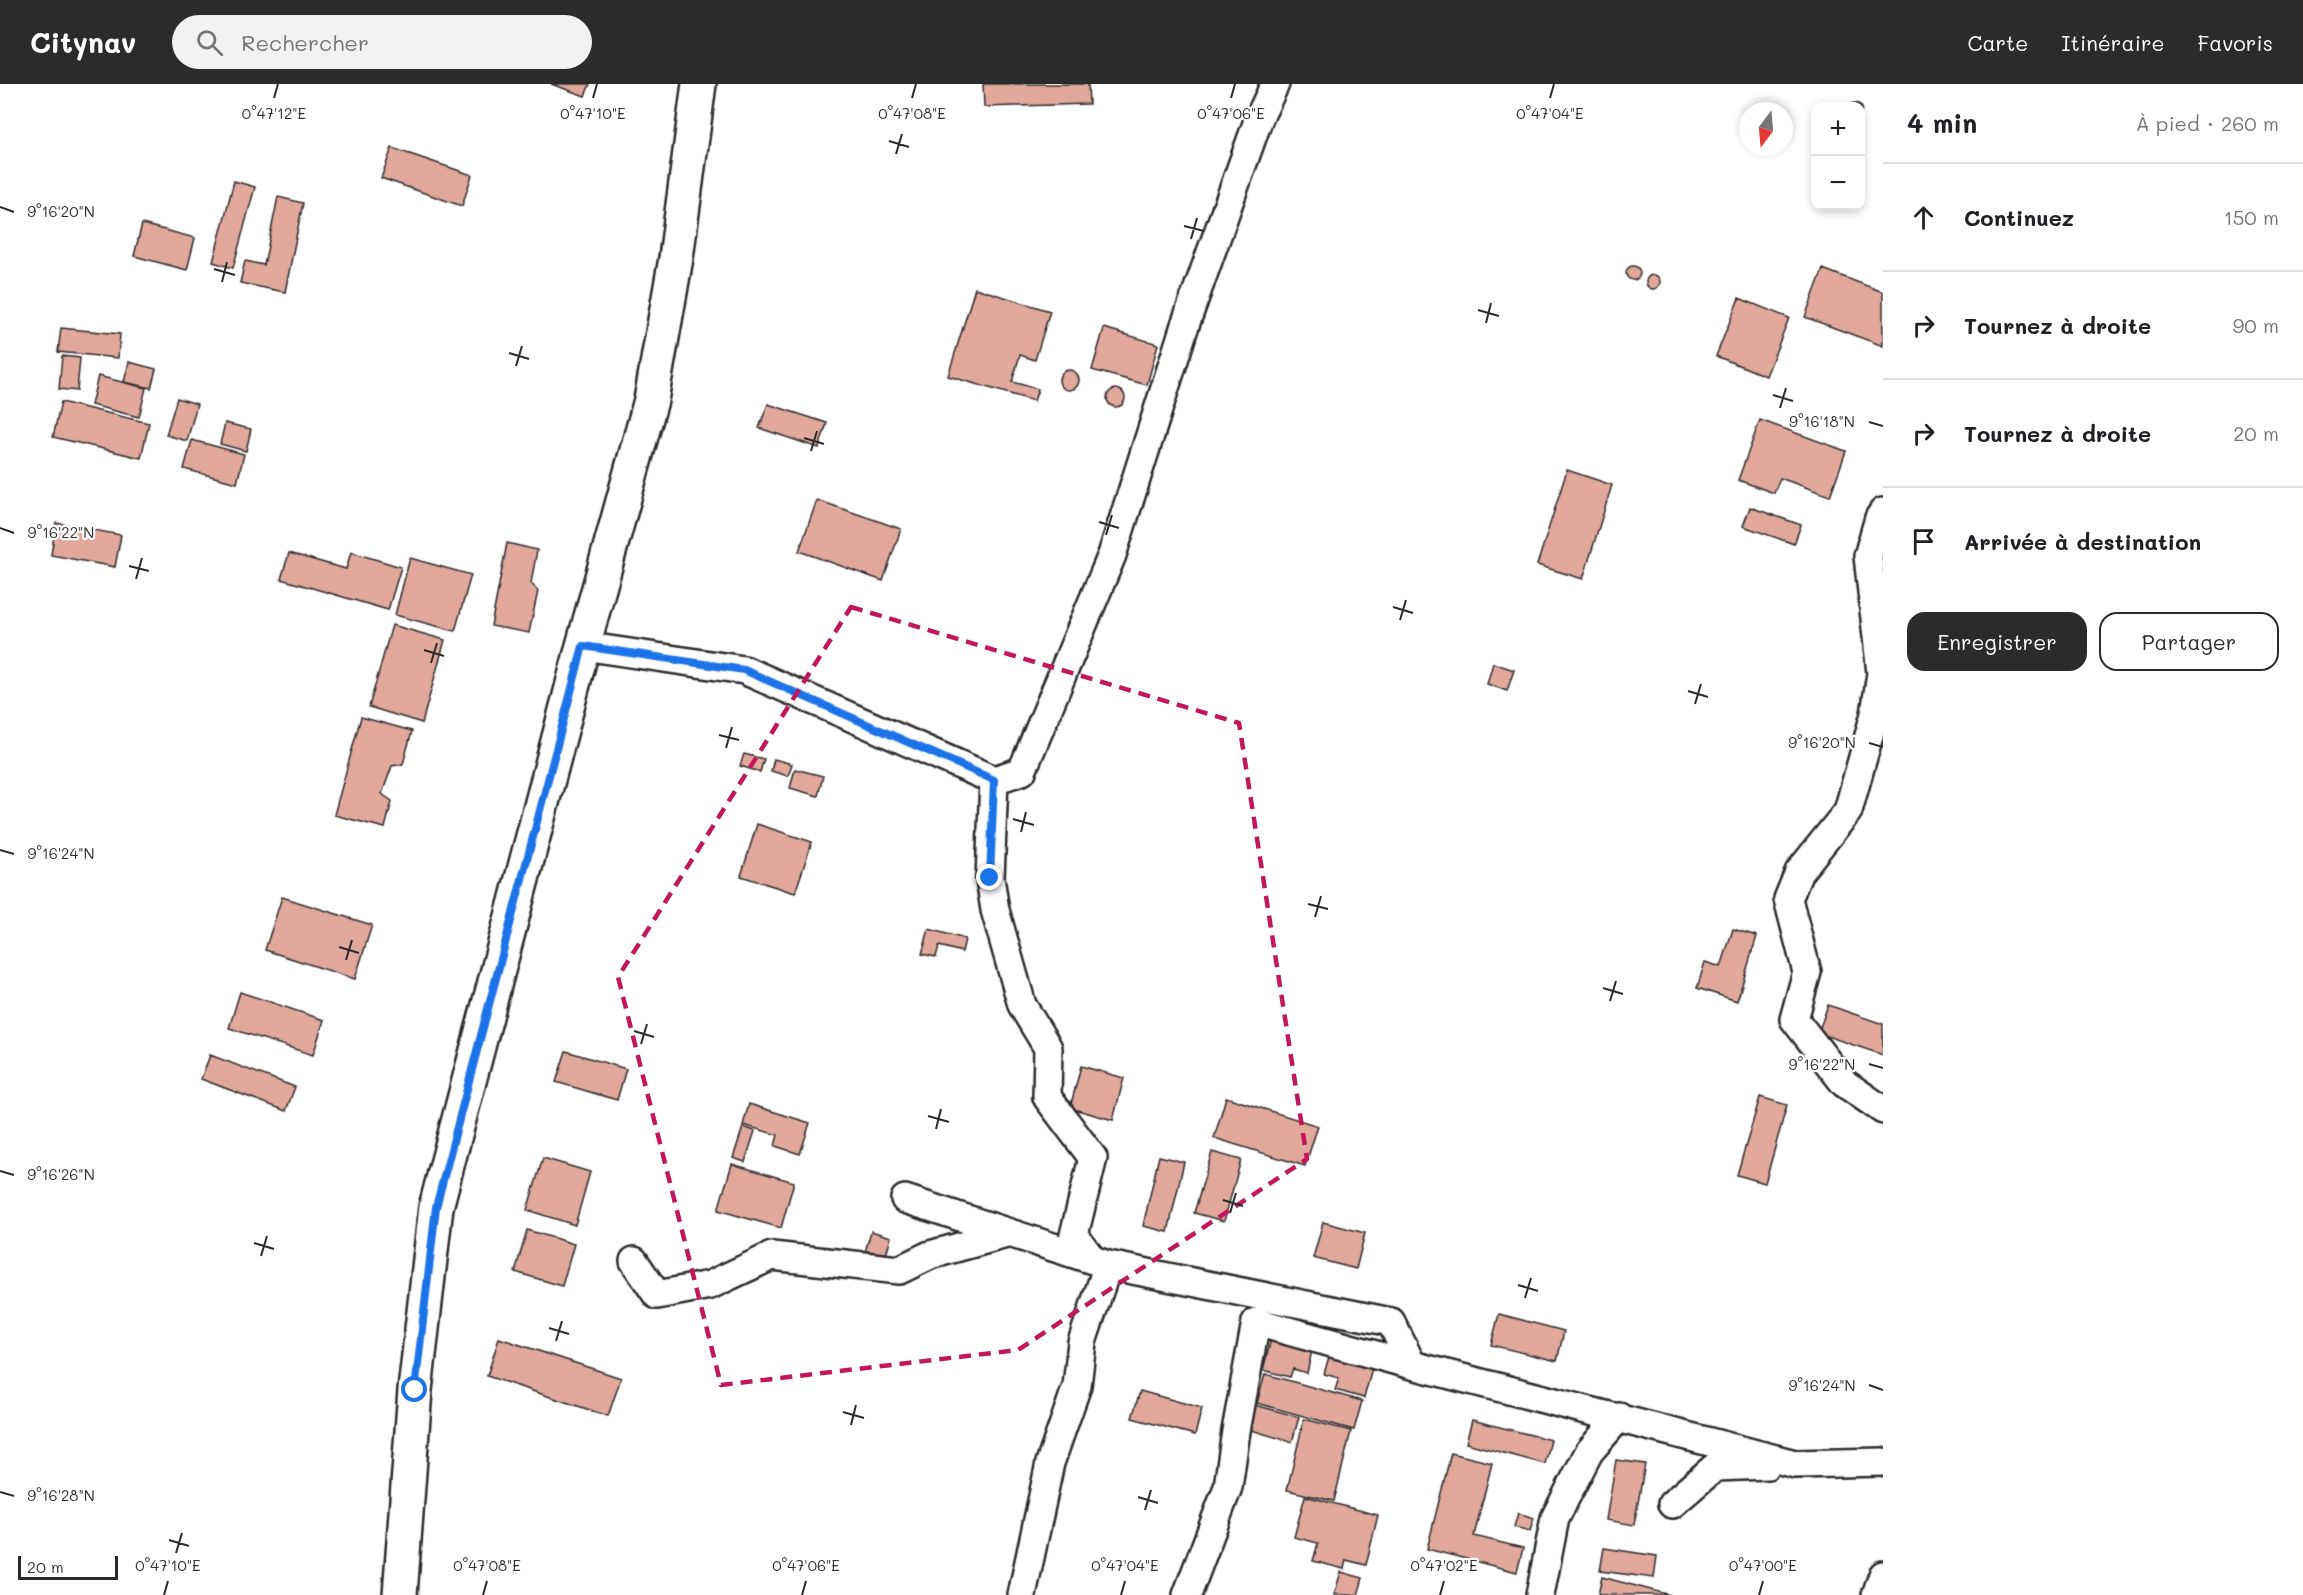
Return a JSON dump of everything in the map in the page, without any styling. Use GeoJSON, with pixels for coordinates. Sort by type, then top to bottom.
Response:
{"type":"FeatureCollection","features":[{"type":"Feature","properties":{"kind":"street"},"geometry":{"type":"LineString","coordinates":[[400,1595],[415,1390],[436,1207],[583,646],[651,400],[676,258],[699,84]]}},
{"type":"Feature","properties":{"kind":"street"},"geometry":{"type":"LineString","coordinates":[[583,646],[744,670],[994,780],[1022,771],[1112,555],[1185,325],[1259,118],[1275,84]]}},
{"type":"Feature","properties":{"kind":"street"},"geometry":{"type":"LineString","coordinates":[[1883,512],[1879,518],[1868,556],[1882,673],[1875,714],[1848,811],[1799,872],[1788,899],[1807,972],[1794,1019],[1844,1083],[1883,1110]]}},
{"type":"Feature","properties":{"kind":"street"},"geometry":{"type":"LineString","coordinates":[[994,780],[990,878],[995,910],[1022,1005],[1048,1048],[1047,1097],[1093,1158],[1074,1235],[1100,1262]]}},
{"type":"Feature","properties":{"kind":"street"},"geometry":{"type":"LineString","coordinates":[[905,1199],[1100,1262],[1391,1322],[1412,1365]]}},
{"type":"Feature","properties":{"kind":"street"},"geometry":{"type":"LineString","coordinates":[[634,1261],[657,1295],[710,1285],[772,1256],[899,1270],[930,1255],[1010,1233]]}},
{"type":"Feature","properties":{"kind":"street"},"geometry":{"type":"LineString","coordinates":[[1022,1595],[1050,1463],[1077,1386],[1082,1342],[1100,1262]]}},
{"type":"Feature","properties":{"kind":"street"},"geometry":{"type":"LineString","coordinates":[[1188,1595],[1228,1487],[1256,1322],[1412,1365],[1795,1464]]}},
{"type":"Feature","properties":{"kind":"street"},"geometry":{"type":"LineString","coordinates":[[1540,1595],[1555,1518],[1589,1452],[1619,1417]]}},
{"type":"Feature","properties":{"kind":"street"},"geometry":{"type":"LineString","coordinates":[[1672,1504],[1715,1467],[1883,1462]]}},
{"type":"Feature","properties":{"kind":"street"},"geometry":{"type":"LineString","coordinates":[[1876,1595],[1883,1575]]}},
{"type":"Feature","properties":{"kind":"highlighted area"},"geometry":{"type":"Polygon","coordinates":[[[851,607],[1239,723],[1307,1159],[1018,1350],[721,1385],[618,977],[851,607]]]}},
{"type":"Feature","properties":{"kind":"building"},"geometry":{"type":"Polygon","coordinates":[[[551,84],[590,84],[585,96],[551,84]]]}},
{"type":"Feature","properties":{"kind":"building"},"geometry":{"type":"Polygon","coordinates":[[[983,84],[1088,84],[1089,104],[984,107],[983,84]]]}},
{"type":"Feature","properties":{"kind":"building"},"geometry":{"type":"Polygon","coordinates":[[[392,148],[472,175],[462,206],[381,178],[392,148]]]}},
{"type":"Feature","properties":{"kind":"building"},"geometry":{"type":"Polygon","coordinates":[[[234,181],[255,187],[233,268],[213,262],[234,181]]]}},
{"type":"Feature","properties":{"kind":"building"},"geometry":{"type":"Polygon","coordinates":[[[278,197],[303,203],[285,292],[240,283],[245,261],[264,265],[278,197]]]}},
{"type":"Feature","properties":{"kind":"building"},"geometry":{"type":"Polygon","coordinates":[[[142,224],[195,238],[187,270],[134,256],[142,224]]]}},
{"type":"Feature","properties":{"kind":"building"},"geometry":{"type":"Polygon","coordinates":[[[1630,266],[1636,266],[1640,273],[1636,280],[1630,280],[1626,276],[1626,270],[1630,266]]]}},
{"type":"Feature","properties":{"kind":"building"},"geometry":{"type":"Polygon","coordinates":[[[1823,269],[1883,292],[1883,346],[1805,317],[1823,269]]]}},
{"type":"Feature","properties":{"kind":"building"},"geometry":{"type":"Polygon","coordinates":[[[1650,275],[1656,275],[1660,282],[1656,289],[1650,289],[1646,285],[1646,279],[1650,275]]]}},
{"type":"Feature","properties":{"kind":"building"},"geometry":{"type":"Polygon","coordinates":[[[975,288],[1050,311],[1035,360],[1020,355],[1012,382],[1038,389],[1034,401],[948,376],[975,288]]]}},
{"type":"Feature","properties":{"kind":"building"},"geometry":{"type":"Polygon","coordinates":[[[1739,298],[1789,318],[1766,376],[1716,356],[1739,298]]]}},
{"type":"Feature","properties":{"kind":"building"},"geometry":{"type":"Polygon","coordinates":[[[61,328],[120,334],[118,358],[58,352],[61,328]]]}},
{"type":"Feature","properties":{"kind":"building"},"geometry":{"type":"Polygon","coordinates":[[[1104,328],[1158,344],[1147,385],[1092,370],[1104,328]]]}},
{"type":"Feature","properties":{"kind":"building"},"geometry":{"type":"Polygon","coordinates":[[[62,356],[80,358],[77,391],[59,389],[62,356]]]}},
{"type":"Feature","properties":{"kind":"building"},"geometry":{"type":"Polygon","coordinates":[[[129,362],[156,369],[151,388],[124,382],[129,362]]]}},
{"type":"Feature","properties":{"kind":"building"},"geometry":{"type":"Polygon","coordinates":[[[1065,370],[1073,370],[1079,376],[1079,384],[1073,390],[1065,390],[1059,384],[1059,376],[1065,370]]]}},
{"type":"Feature","properties":{"kind":"building"},"geometry":{"type":"Polygon","coordinates":[[[98,376],[146,388],[139,417],[91,405],[98,376]]]}},
{"type":"Feature","properties":{"kind":"building"},"geometry":{"type":"Polygon","coordinates":[[[1112,389],[1120,389],[1125,394],[1123,405],[1112,407],[1107,402],[1107,394],[1112,389]]]}},
{"type":"Feature","properties":{"kind":"building"},"geometry":{"type":"Polygon","coordinates":[[[177,398],[197,404],[187,441],[166,435],[177,398]]]}},
{"type":"Feature","properties":{"kind":"building"},"geometry":{"type":"Polygon","coordinates":[[[61,402],[149,423],[141,458],[53,437],[61,402]]]}},
{"type":"Feature","properties":{"kind":"building"},"geometry":{"type":"Polygon","coordinates":[[[768,404],[827,423],[819,448],[759,428],[768,404]]]}},
{"type":"Feature","properties":{"kind":"building"},"geometry":{"type":"Polygon","coordinates":[[[1760,420],[1846,451],[1830,496],[1780,478],[1774,493],[1738,480],[1760,420]]]}},
{"type":"Feature","properties":{"kind":"building"},"geometry":{"type":"Polygon","coordinates":[[[225,423],[251,429],[246,451],[220,444],[225,423]]]}},
{"type":"Feature","properties":{"kind":"building"},"geometry":{"type":"Polygon","coordinates":[[[192,440],[244,454],[237,483],[184,469],[192,440]]]}},
{"type":"Feature","properties":{"kind":"building"},"geometry":{"type":"Polygon","coordinates":[[[1567,470],[1612,485],[1583,579],[1537,565],[1567,470]]]}},
{"type":"Feature","properties":{"kind":"building"},"geometry":{"type":"Polygon","coordinates":[[[817,500],[901,529],[883,581],[799,551],[817,500]]]}},
{"type":"Feature","properties":{"kind":"building"},"geometry":{"type":"Polygon","coordinates":[[[1750,507],[1801,525],[1794,544],[1743,526],[1750,507]]]}},
{"type":"Feature","properties":{"kind":"building"},"geometry":{"type":"Polygon","coordinates":[[[56,523],[121,535],[115,567],[51,555],[56,523]]]}},
{"type":"Feature","properties":{"kind":"building"},"geometry":{"type":"Polygon","coordinates":[[[507,543],[537,550],[531,583],[538,591],[529,633],[491,626],[507,543]]]}},
{"type":"Feature","properties":{"kind":"building"},"geometry":{"type":"Polygon","coordinates":[[[351,552],[401,567],[388,610],[281,579],[289,553],[346,569],[351,552]]]}},
{"type":"Feature","properties":{"kind":"building"},"geometry":{"type":"Polygon","coordinates":[[[410,558],[471,575],[455,631],[395,615],[410,558]]]}},
{"type":"Feature","properties":{"kind":"building"},"geometry":{"type":"Polygon","coordinates":[[[392,625],[445,640],[422,723],[369,707],[392,625]]]}},
{"type":"Feature","properties":{"kind":"building"},"geometry":{"type":"Polygon","coordinates":[[[1493,663],[1514,670],[1507,691],[1487,684],[1493,663]]]}},
{"type":"Feature","properties":{"kind":"building"},"geometry":{"type":"Polygon","coordinates":[[[361,717],[412,731],[403,764],[392,766],[382,794],[392,801],[385,828],[334,815],[361,717]]]}},
{"type":"Feature","properties":{"kind":"building"},"geometry":{"type":"Polygon","coordinates":[[[744,754],[764,759],[760,772],[740,766],[744,754]]]}},
{"type":"Feature","properties":{"kind":"building"},"geometry":{"type":"Polygon","coordinates":[[[774,759],[792,764],[788,776],[771,771],[774,759]]]}},
{"type":"Feature","properties":{"kind":"building"},"geometry":{"type":"Polygon","coordinates":[[[795,769],[823,776],[818,796],[790,788],[795,769]]]}},
{"type":"Feature","properties":{"kind":"building"},"geometry":{"type":"Polygon","coordinates":[[[757,824],[812,842],[795,893],[741,876],[757,824]]]}},
{"type":"Feature","properties":{"kind":"building"},"geometry":{"type":"Polygon","coordinates":[[[282,897],[372,925],[355,979],[265,950],[282,897]]]}},
{"type":"Feature","properties":{"kind":"building"},"geometry":{"type":"Polygon","coordinates":[[[929,929],[965,939],[962,952],[939,946],[936,957],[922,954],[929,929]]]}},
{"type":"Feature","properties":{"kind":"building"},"geometry":{"type":"Polygon","coordinates":[[[1733,929],[1757,936],[1737,1001],[1697,988],[1705,962],[1721,967],[1733,929]]]}},
{"type":"Feature","properties":{"kind":"building"},"geometry":{"type":"Polygon","coordinates":[[[240,992],[324,1020],[313,1055],[229,1028],[240,992]]]}},
{"type":"Feature","properties":{"kind":"building"},"geometry":{"type":"Polygon","coordinates":[[[1828,1005],[1883,1024],[1883,1055],[1818,1033],[1828,1005]]]}},
{"type":"Feature","properties":{"kind":"building"},"geometry":{"type":"Polygon","coordinates":[[[566,1051],[626,1069],[617,1100],[556,1082],[566,1051]]]}},
{"type":"Feature","properties":{"kind":"building"},"geometry":{"type":"Polygon","coordinates":[[[210,1055],[295,1087],[286,1111],[201,1079],[210,1055]]]}},
{"type":"Feature","properties":{"kind":"building"},"geometry":{"type":"Polygon","coordinates":[[[1081,1066],[1124,1078],[1113,1120],[1070,1108],[1081,1066]]]}},
{"type":"Feature","properties":{"kind":"building"},"geometry":{"type":"Polygon","coordinates":[[[1226,1097],[1318,1126],[1305,1166],[1214,1138],[1226,1097]]]}},
{"type":"Feature","properties":{"kind":"building"},"geometry":{"type":"Polygon","coordinates":[[[1760,1097],[1787,1105],[1765,1183],[1737,1175],[1760,1097]]]}},
{"type":"Feature","properties":{"kind":"building"},"geometry":{"type":"Polygon","coordinates":[[[749,1104],[810,1123],[800,1154],[775,1146],[778,1135],[743,1125],[749,1104]]]}},
{"type":"Feature","properties":{"kind":"building"},"geometry":{"type":"Polygon","coordinates":[[[743,1127],[755,1131],[745,1162],[733,1158],[743,1127]]]}},
{"type":"Feature","properties":{"kind":"building"},"geometry":{"type":"Polygon","coordinates":[[[1212,1152],[1241,1160],[1224,1221],[1194,1213],[1212,1152]]]}},
{"type":"Feature","properties":{"kind":"building"},"geometry":{"type":"Polygon","coordinates":[[[1159,1156],[1184,1162],[1168,1232],[1143,1226],[1159,1156]]]}},
{"type":"Feature","properties":{"kind":"building"},"geometry":{"type":"Polygon","coordinates":[[[543,1158],[590,1172],[575,1225],[527,1210],[543,1158]]]}},
{"type":"Feature","properties":{"kind":"building"},"geometry":{"type":"Polygon","coordinates":[[[732,1164],[794,1182],[781,1228],[718,1210],[732,1164]]]}},
{"type":"Feature","properties":{"kind":"building"},"geometry":{"type":"Polygon","coordinates":[[[1323,1222],[1365,1233],[1356,1269],[1313,1258],[1323,1222]]]}},
{"type":"Feature","properties":{"kind":"building"},"geometry":{"type":"Polygon","coordinates":[[[527,1230],[574,1244],[562,1286],[515,1272],[527,1230]]]}},
{"type":"Feature","properties":{"kind":"building"},"geometry":{"type":"Polygon","coordinates":[[[871,1231],[891,1237],[885,1258],[865,1252],[871,1231]]]}},
{"type":"Feature","properties":{"kind":"building"},"geometry":{"type":"Polygon","coordinates":[[[1499,1314],[1564,1331],[1557,1361],[1491,1345],[1499,1314]]]}},
{"type":"Feature","properties":{"kind":"building"},"geometry":{"type":"Polygon","coordinates":[[[1272,1335],[1313,1346],[1307,1373],[1293,1369],[1290,1377],[1263,1370],[1272,1335]]]}},
{"type":"Feature","properties":{"kind":"building"},"geometry":{"type":"Polygon","coordinates":[[[499,1338],[621,1378],[608,1416],[487,1376],[499,1338]]]}},
{"type":"Feature","properties":{"kind":"building"},"geometry":{"type":"Polygon","coordinates":[[[1330,1353],[1373,1365],[1364,1398],[1335,1390],[1339,1378],[1324,1374],[1330,1353]]]}},
{"type":"Feature","properties":{"kind":"building"},"geometry":{"type":"Polygon","coordinates":[[[1265,1374],[1362,1401],[1354,1430],[1257,1403],[1265,1374]]]}},
{"type":"Feature","properties":{"kind":"building"},"geometry":{"type":"Polygon","coordinates":[[[1140,1391],[1202,1408],[1195,1435],[1132,1418],[1140,1391]]]}},
{"type":"Feature","properties":{"kind":"building"},"geometry":{"type":"Polygon","coordinates":[[[1255,1405],[1299,1417],[1292,1442],[1248,1429],[1255,1405]]]}},
{"type":"Feature","properties":{"kind":"building"},"geometry":{"type":"Polygon","coordinates":[[[1304,1419],[1351,1431],[1334,1501],[1287,1490],[1304,1419]]]}},
{"type":"Feature","properties":{"kind":"building"},"geometry":{"type":"Polygon","coordinates":[[[1472,1420],[1551,1440],[1545,1464],[1466,1443],[1472,1420]]]}},
{"type":"Feature","properties":{"kind":"building"},"geometry":{"type":"Polygon","coordinates":[[[1451,1453],[1492,1463],[1474,1536],[1523,1548],[1517,1572],[1427,1549],[1451,1453]]]}},
{"type":"Feature","properties":{"kind":"building"},"geometry":{"type":"Polygon","coordinates":[[[1616,1460],[1645,1464],[1634,1525],[1606,1520],[1616,1460]]]}},
{"type":"Feature","properties":{"kind":"building"},"geometry":{"type":"Polygon","coordinates":[[[1305,1496],[1378,1515],[1366,1565],[1346,1560],[1344,1569],[1313,1561],[1318,1543],[1294,1537],[1305,1496]]]}},
{"type":"Feature","properties":{"kind":"building"},"geometry":{"type":"Polygon","coordinates":[[[1518,1513],[1534,1518],[1530,1531],[1514,1527],[1518,1513]]]}},
{"type":"Feature","properties":{"kind":"building"},"geometry":{"type":"Polygon","coordinates":[[[1604,1548],[1657,1556],[1654,1578],[1600,1571],[1604,1548]]]}},
{"type":"Feature","properties":{"kind":"building"},"geometry":{"type":"Polygon","coordinates":[[[1341,1572],[1363,1578],[1358,1595],[1334,1595],[1341,1572]]]}},
{"type":"Feature","properties":{"kind":"building"},"geometry":{"type":"Polygon","coordinates":[[[1602,1577],[1670,1595],[1598,1595],[1602,1577]]]}},
{"type":"Feature","properties":{"kind":"route"},"geometry":{"type":"LineString","coordinates":[[415,1390],[436,1207],[492,986],[583,646],[744,670],[994,780],[990,878]]}}]}
